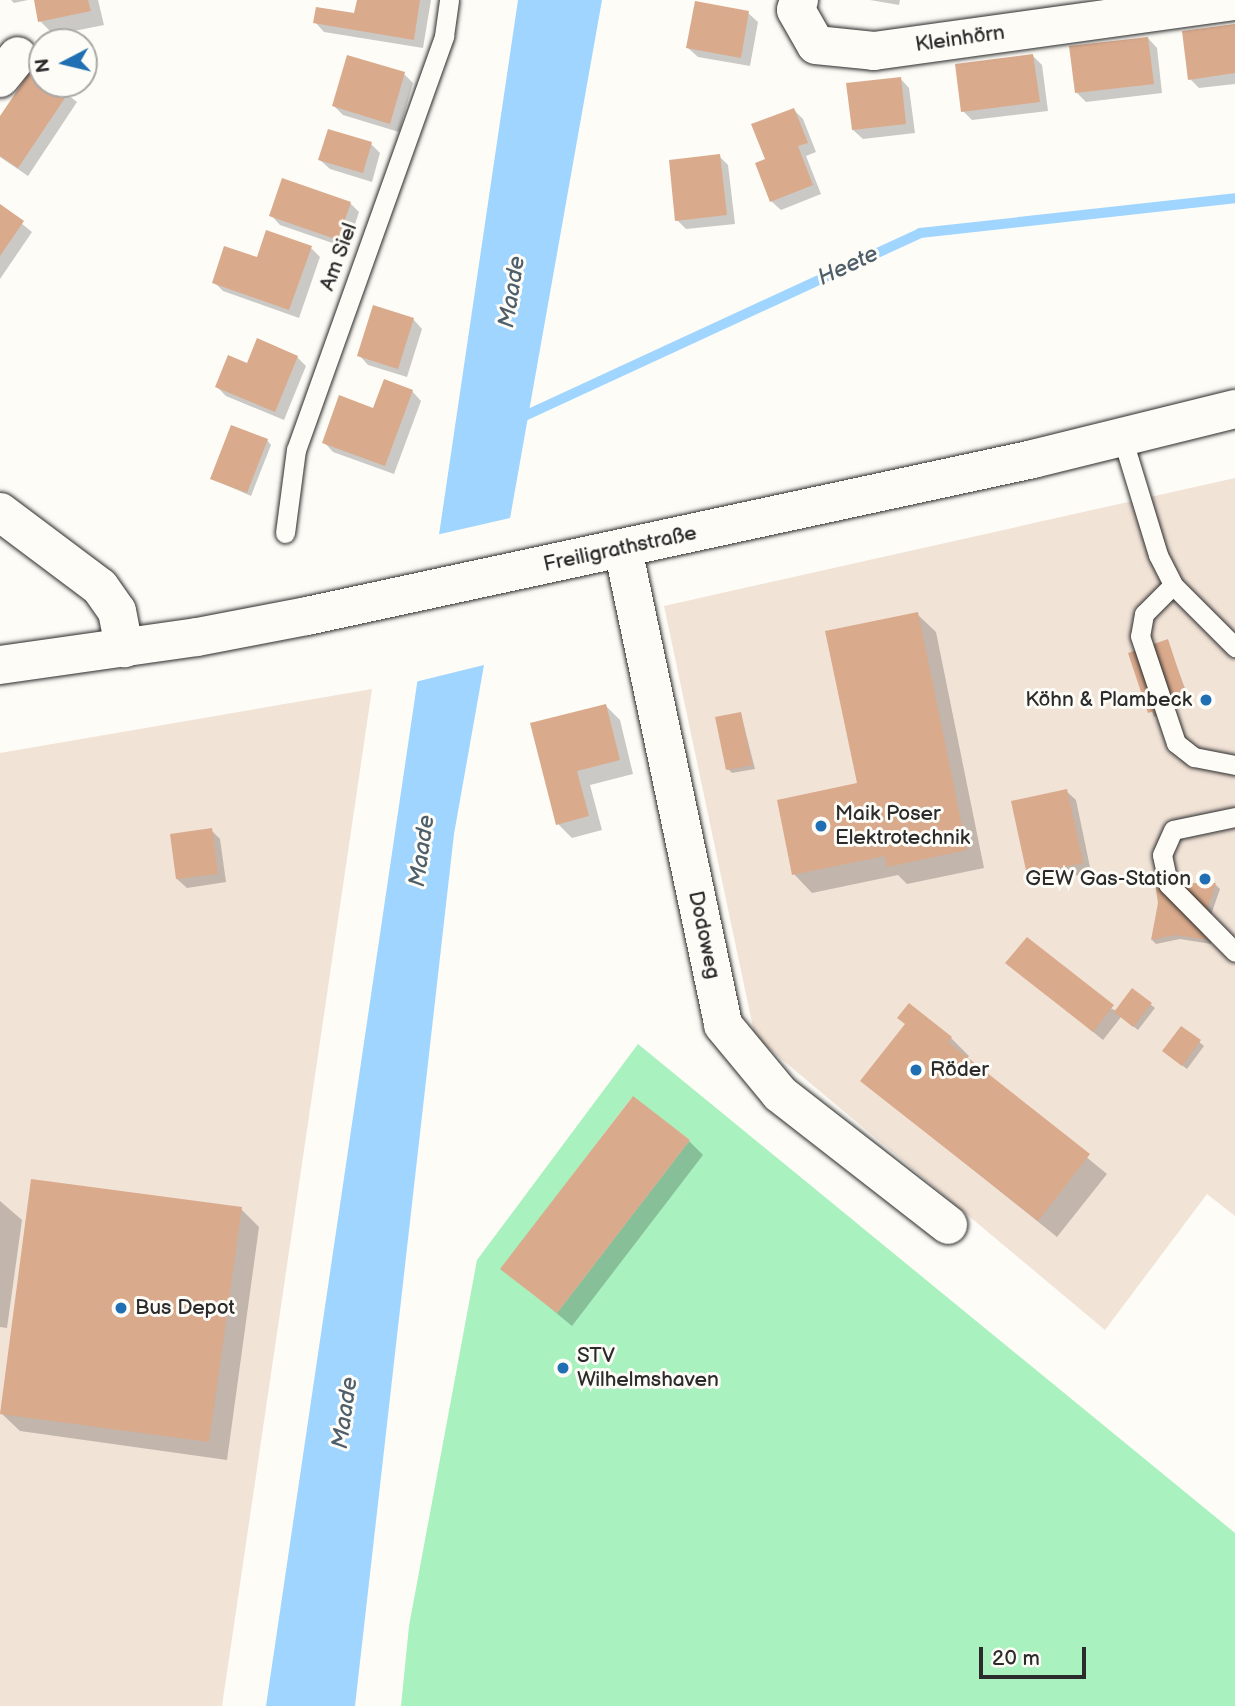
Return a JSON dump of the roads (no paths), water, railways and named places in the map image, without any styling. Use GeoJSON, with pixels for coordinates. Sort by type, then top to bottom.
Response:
{"type":"FeatureCollection","features":[{"type":"Feature","properties":{"kind":"street","name":"Kleinhörn"},"geometry":{"type":"LineString","coordinates":[[799,0],[796,10],[816,45],[874,51],[1154,6],[1235,1]]}},
{"type":"Feature","properties":{"kind":"street","name":"Freiligrathstraße"},"geometry":{"type":"LineString","coordinates":[[0,665],[124,648],[364,604],[623,549],[1235,409]]}},
{"type":"Feature","properties":{"kind":"street"},"geometry":{"type":"LineString","coordinates":[[0,512],[100,587],[117,611],[124,648]]}},
{"type":"Feature","properties":{"kind":"street","name":"Dodoweg"},"geometry":{"type":"LineString","coordinates":[[623,549],[723,1025],[780,1094],[948,1225]]}},
{"type":"Feature","properties":{"kind":"lane","name":"Am Siel"},"geometry":{"type":"LineString","coordinates":[[285,533],[296,450],[444,36],[449,0]]}},
{"type":"Feature","properties":{"kind":"lane"},"geometry":{"type":"LineString","coordinates":[[1122,437],[1158,555],[1172,585],[1235,647]]}},
{"type":"Feature","properties":{"kind":"lane"},"geometry":{"type":"LineString","coordinates":[[1172,585],[1144,614],[1140,636],[1176,743],[1194,757],[1235,765]]}},
{"type":"Feature","properties":{"kind":"lane"},"geometry":{"type":"LineString","coordinates":[[1235,817],[1173,830],[1162,855],[1168,884],[1235,952]]}},
{"type":"Feature","properties":{"kind":"water","name":"Maade"},"geometry":{"type":"Polygon","coordinates":[[[518,0],[602,0],[454,834],[355,1706],[266,1706],[518,0]]]}},
{"type":"Feature","properties":{"kind":"waterway","name":"Heete"},"geometry":{"type":"LineString","coordinates":[[518,419],[920,233],[1235,198]]}},
{"type":"Feature","properties":{"kind":"place","name":"Köhn & Plambeck"},"geometry":{"type":"Point","coordinates":[1206,700]}},
{"type":"Feature","properties":{"kind":"place","name":"Maik Poser Elektrotechnik"},"geometry":{"type":"Point","coordinates":[821,826]}},
{"type":"Feature","properties":{"kind":"place","name":"GEW Gas-Station"},"geometry":{"type":"Point","coordinates":[1205,879]}},
{"type":"Feature","properties":{"kind":"place","name":"Röder"},"geometry":{"type":"Point","coordinates":[916,1070]}},
{"type":"Feature","properties":{"kind":"place","name":"Bus Depot"},"geometry":{"type":"Point","coordinates":[121,1308]}},
{"type":"Feature","properties":{"kind":"place","name":"STV Wilhelmshaven"},"geometry":{"type":"Point","coordinates":[563,1368]}}]}
